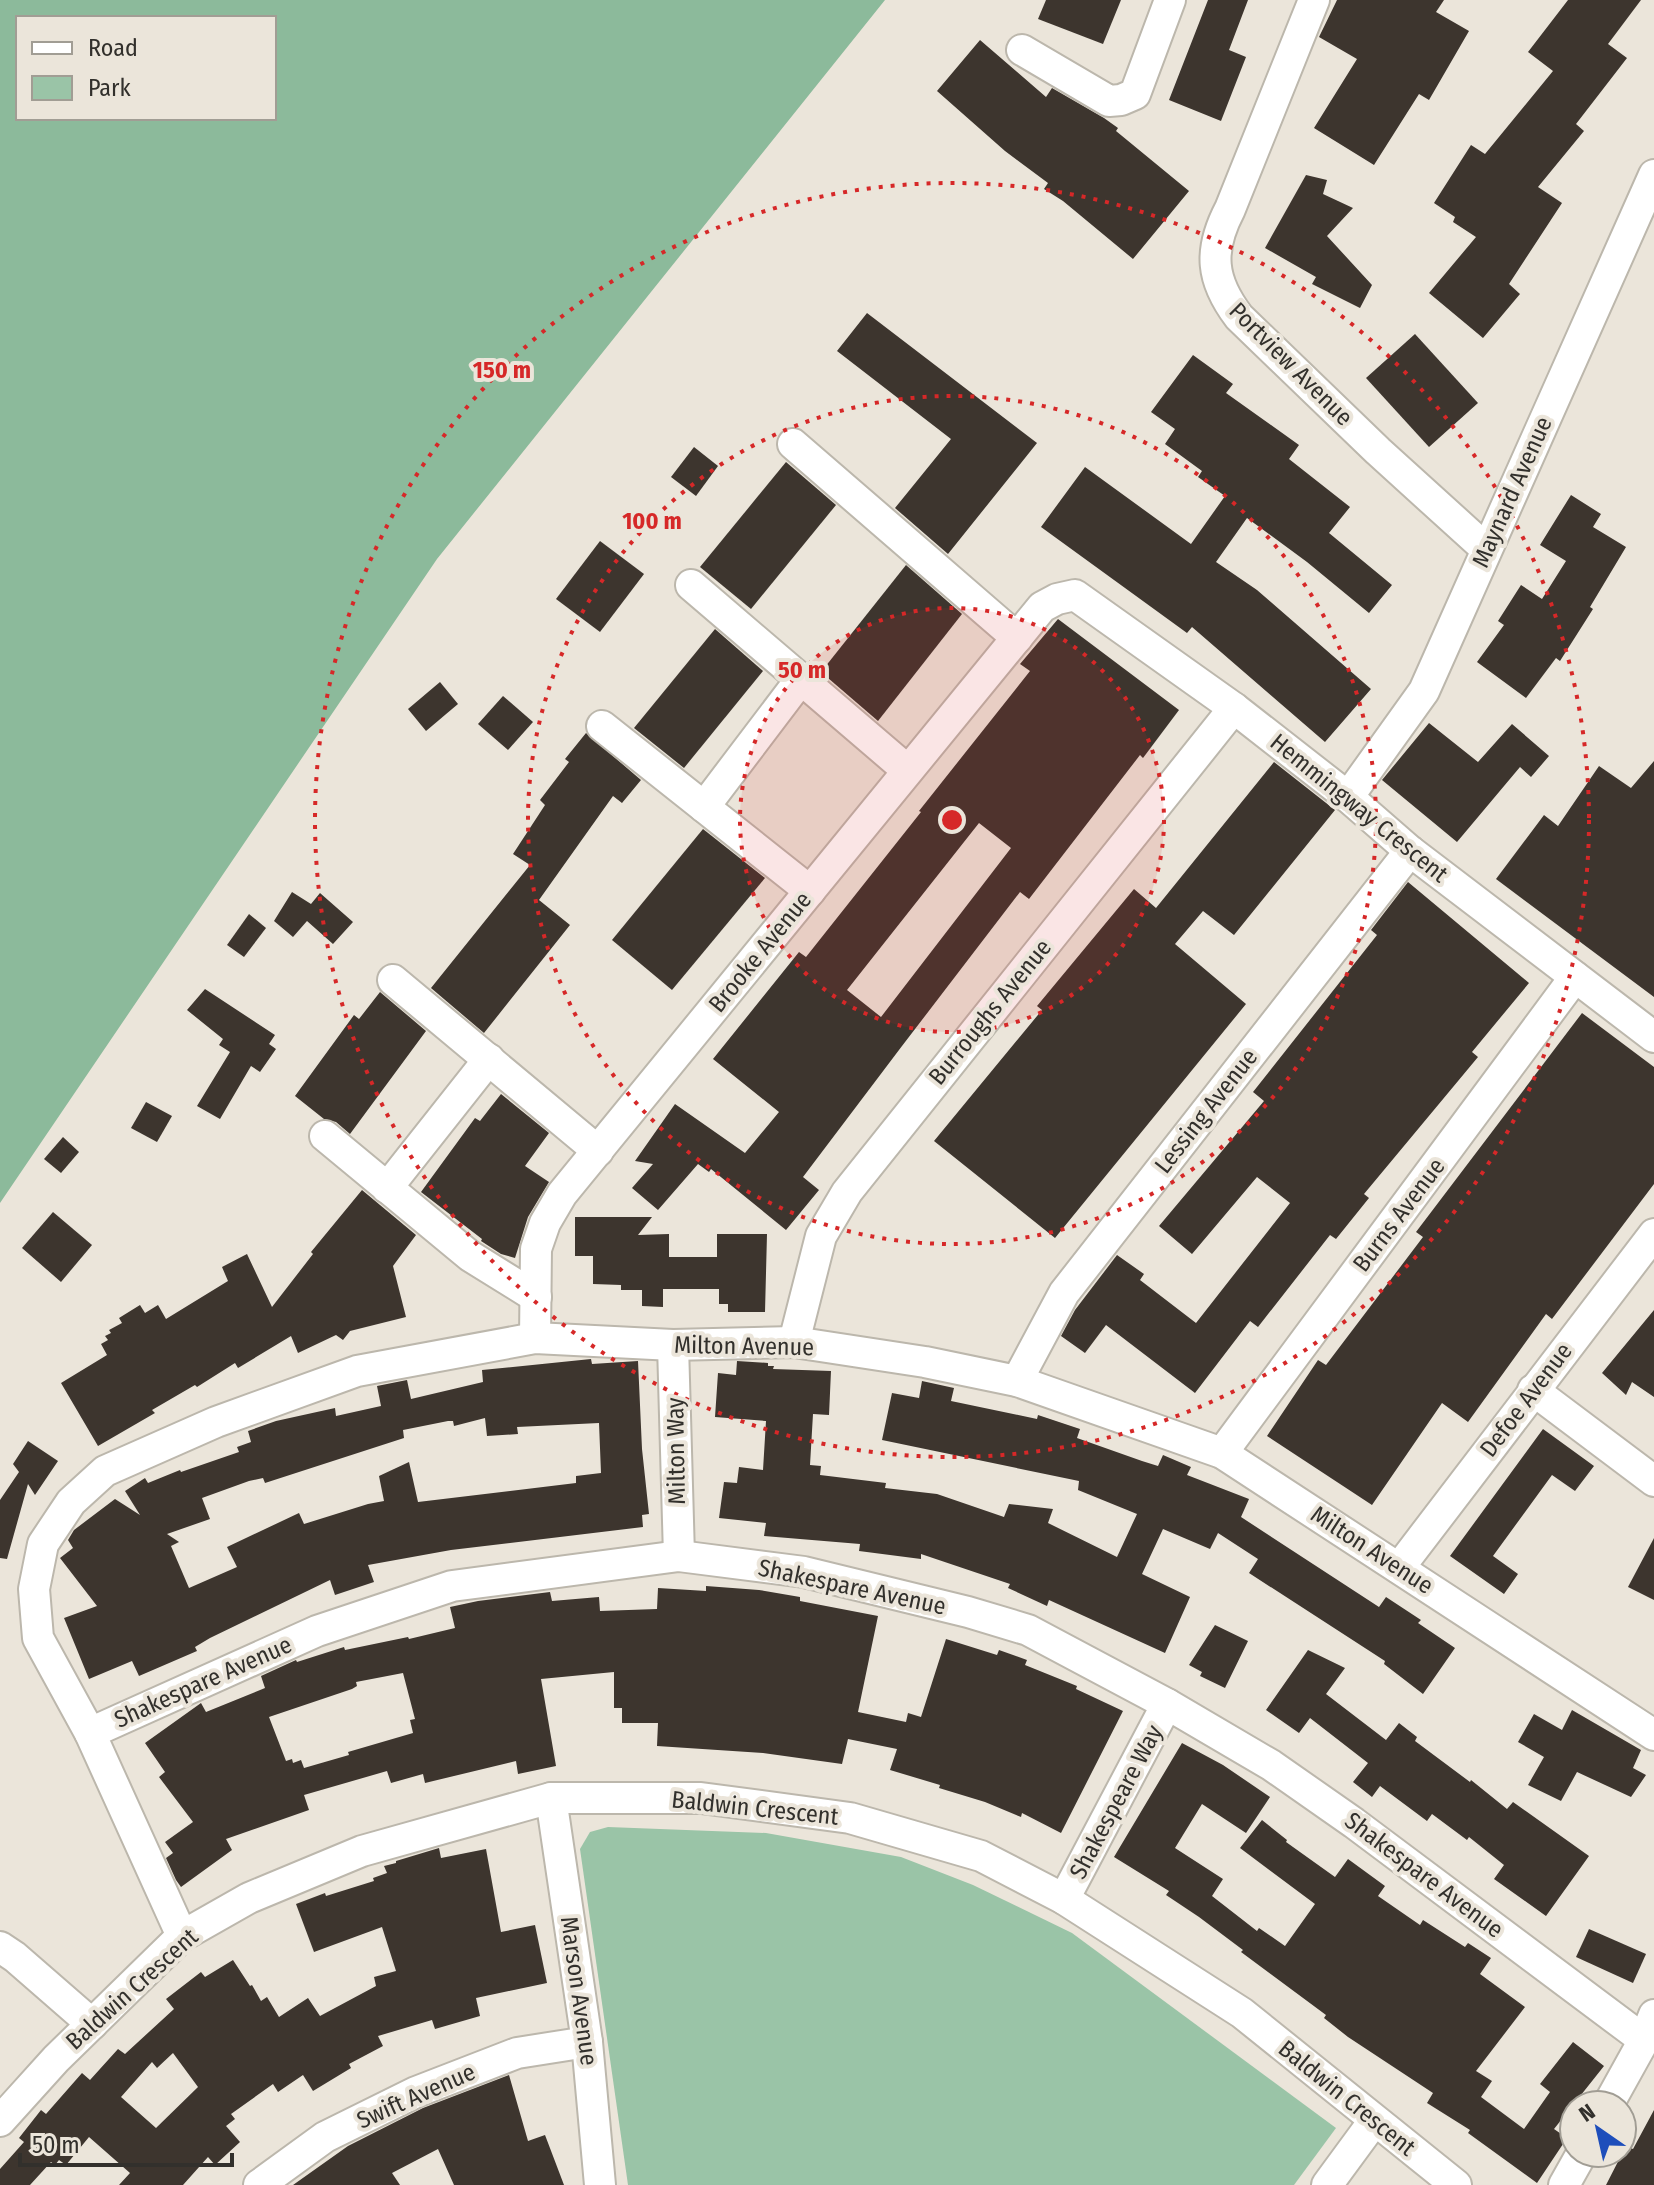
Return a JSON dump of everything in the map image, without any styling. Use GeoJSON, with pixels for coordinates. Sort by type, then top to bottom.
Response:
{"type":"FeatureCollection","features":[{"type":"Feature","properties":{"kind":"street"},"geometry":{"type":"LineString","coordinates":[[1022,50],[1109,101],[1121,100],[1135,94],[1170,0]]}},
{"type":"Feature","properties":{"kind":"street","name":"Portview Avenue"},"geometry":{"type":"LineString","coordinates":[[1314,0],[1219,230],[1215,253],[1217,276],[1225,298],[1239,317],[1378,451],[1486,549]]}},
{"type":"Feature","properties":{"kind":"street","name":"Maynard Avenue"},"geometry":{"type":"LineString","coordinates":[[1348,797],[1424,691],[1654,175]]}},
{"type":"Feature","properties":{"kind":"street"},"geometry":{"type":"LineString","coordinates":[[793,444],[1017,638]]}},
{"type":"Feature","properties":{"kind":"street"},"geometry":{"type":"LineString","coordinates":[[691,585],[907,770]]}},
{"type":"Feature","properties":{"kind":"street","name":"Hemmingway Crescent"},"geometry":{"type":"LineString","coordinates":[[1057,599],[1075,595],[1234,708],[1348,797],[1410,851],[1654,1037]]}},
{"type":"Feature","properties":{"kind":"street","name":"Brooke Avenue"},"geometry":{"type":"LineString","coordinates":[[535,1338],[536,1249],[545,1223],[562,1194],[1042,607],[1057,599]]}},
{"type":"Feature","properties":{"kind":"street"},"geometry":{"type":"LineString","coordinates":[[704,807],[801,679]]}},
{"type":"Feature","properties":{"kind":"street","name":"Burroughs Avenue"},"geometry":{"type":"LineString","coordinates":[[794,1342],[821,1236],[847,1192],[1234,708]]}},
{"type":"Feature","properties":{"kind":"street"},"geometry":{"type":"LineString","coordinates":[[602,726],[810,891]]}},
{"type":"Feature","properties":{"kind":"street","name":"Lessing Avenue"},"geometry":{"type":"LineString","coordinates":[[1017,1381],[1064,1293],[1410,851]]}},
{"type":"Feature","properties":{"kind":"street","name":"Burns Avenue"},"geometry":{"type":"LineString","coordinates":[[1222,1453],[1575,977]]}},
{"type":"Feature","properties":{"kind":"street"},"geometry":{"type":"LineString","coordinates":[[393,980],[598,1151]]}},
{"type":"Feature","properties":{"kind":"street"},"geometry":{"type":"LineString","coordinates":[[387,1188],[489,1059]]}},
{"type":"Feature","properties":{"kind":"street"},"geometry":{"type":"LineString","coordinates":[[325,1136],[470,1256],[536,1297]]}},
{"type":"Feature","properties":{"kind":"street","name":"Defoe Avenue"},"geometry":{"type":"LineString","coordinates":[[1399,1568],[1654,1234]]}},
{"type":"Feature","properties":{"kind":"street","name":"Milton Avenue"},"geometry":{"type":"LineString","coordinates":[[90,1733],[38,1638],[34,1589],[43,1544],[71,1502],[105,1471],[216,1422],[357,1371],[535,1338],[673,1345],[794,1342],[925,1362],[1017,1381],[1222,1453],[1654,1735]]}},
{"type":"Feature","properties":{"kind":"street","name":"Milton Way"},"geometry":{"type":"LineString","coordinates":[[673,1345],[679,1556]]}},
{"type":"Feature","properties":{"kind":"street"},"geometry":{"type":"LineString","coordinates":[[1533,1390],[1654,1481]]}},
{"type":"Feature","properties":{"kind":"street","name":"Shakespare Avenue"},"geometry":{"type":"LineString","coordinates":[[182,1936],[90,1733],[317,1631],[452,1586],[679,1556],[804,1572],[1028,1630],[1167,1704],[1271,1765],[1649,2027]]}},
{"type":"Feature","properties":{"kind":"street","name":"Shakespeare Way"},"geometry":{"type":"LineString","coordinates":[[1064,1899],[1167,1704]]}},
{"type":"Feature","properties":{"kind":"street","name":"Baldwin Crescent"},"geometry":{"type":"LineString","coordinates":[[0,2121],[56,2059],[182,1936],[249,1898],[362,1851],[551,1798],[701,1798],[850,1818],[981,1856],[1064,1899],[1242,2013],[1456,2185]]}},
{"type":"Feature","properties":{"kind":"street","name":"Marson Avenue"},"geometry":{"type":"LineString","coordinates":[[551,1798],[587,2042],[600,2185]]}},
{"type":"Feature","properties":{"kind":"street"},"geometry":{"type":"LineString","coordinates":[[0,1947],[92,2024]]}},
{"type":"Feature","properties":{"kind":"street"},"geometry":{"type":"LineString","coordinates":[[1616,2089],[1649,2027]]}},
{"type":"Feature","properties":{"kind":"street","name":"Swift Avenue"},"geometry":{"type":"LineString","coordinates":[[259,2185],[325,2137],[416,2092],[517,2053],[587,2042]]}},
{"type":"Feature","properties":{"kind":"street"},"geometry":{"type":"LineString","coordinates":[[1327,2185],[1374,2121]]}},
{"type":"Feature","properties":{"kind":"green space"},"geometry":{"type":"Polygon","coordinates":[[[0,0],[885,0],[437,559],[0,1203],[0,0]]]}},
{"type":"Feature","properties":{"kind":"green space"},"geometry":{"type":"Polygon","coordinates":[[[608,1827],[766,1833],[901,1857],[973,1885],[1072,1933],[1336,2128],[1294,2185],[628,2185],[580,1849],[590,1832],[608,1827]]]}},
{"type":"Feature","properties":{"kind":"building"},"geometry":{"type":"Polygon","coordinates":[[[1046,0],[1121,0],[1103,44],[1038,19],[1046,0]]]}},
{"type":"Feature","properties":{"kind":"building"},"geometry":{"type":"Polygon","coordinates":[[[1208,0],[1248,0],[1229,50],[1246,57],[1221,121],[1169,100],[1208,0]]]}},
{"type":"Feature","properties":{"kind":"building"},"geometry":{"type":"Polygon","coordinates":[[[1337,0],[1444,0],[1436,12],[1469,31],[1429,100],[1419,94],[1374,165],[1314,128],[1357,59],[1319,37],[1337,0]]]}},
{"type":"Feature","properties":{"kind":"building"},"geometry":{"type":"Polygon","coordinates":[[[1568,0],[1641,0],[1608,44],[1627,58],[1576,124],[1584,131],[1538,187],[1562,203],[1509,284],[1520,294],[1483,338],[1429,293],[1476,237],[1453,222],[1455,217],[1434,203],[1471,145],[1485,154],[1553,71],[1528,52],[1568,0]]]}},
{"type":"Feature","properties":{"kind":"building"},"geometry":{"type":"Polygon","coordinates":[[[980,40],[1046,97],[1052,88],[1118,128],[1116,131],[1189,191],[1133,259],[1044,189],[1048,183],[1005,151],[937,91],[980,40]]]}},
{"type":"Feature","properties":{"kind":"building"},"geometry":{"type":"Polygon","coordinates":[[[1306,175],[1327,180],[1323,194],[1353,208],[1327,236],[1372,285],[1360,308],[1312,284],[1316,277],[1265,248],[1306,175]]]}},
{"type":"Feature","properties":{"kind":"building"},"geometry":{"type":"Polygon","coordinates":[[[867,313],[1037,443],[948,554],[895,508],[951,439],[837,351],[867,313]]]}},
{"type":"Feature","properties":{"kind":"building"},"geometry":{"type":"Polygon","coordinates":[[[1415,334],[1478,403],[1429,447],[1366,378],[1415,334]]]}},
{"type":"Feature","properties":{"kind":"building"},"geometry":{"type":"Polygon","coordinates":[[[1193,355],[1233,384],[1226,393],[1299,445],[1289,459],[1350,507],[1329,533],[1392,585],[1369,613],[1247,518],[1216,562],[1257,590],[1371,689],[1325,742],[1192,627],[1187,633],[1041,527],[1085,467],[1191,544],[1225,496],[1198,477],[1202,471],[1165,444],[1175,429],[1151,412],[1193,355]]]}},
{"type":"Feature","properties":{"kind":"building"},"geometry":{"type":"Polygon","coordinates":[[[694,447],[718,466],[696,496],[671,477],[694,447]]]}},
{"type":"Feature","properties":{"kind":"building"},"geometry":{"type":"Polygon","coordinates":[[[786,462],[836,505],[751,609],[700,567],[786,462]]]}},
{"type":"Feature","properties":{"kind":"building"},"geometry":{"type":"Polygon","coordinates":[[[1571,495],[1601,514],[1593,527],[1626,547],[1590,607],[1593,609],[1560,661],[1556,658],[1526,698],[1477,662],[1504,625],[1498,621],[1521,585],[1542,599],[1566,561],[1540,545],[1571,495]]]}},
{"type":"Feature","properties":{"kind":"building"},"geometry":{"type":"Polygon","coordinates":[[[600,541],[644,574],[600,632],[556,599],[600,541]]]}},
{"type":"Feature","properties":{"kind":"building"},"geometry":{"type":"Polygon","coordinates":[[[906,565],[962,614],[878,721],[821,672],[906,565]]]}},
{"type":"Feature","properties":{"kind":"building"},"geometry":{"type":"Polygon","coordinates":[[[1058,619],[1179,710],[1143,758],[1140,755],[1029,899],[1020,892],[902,1046],[803,1177],[819,1190],[786,1230],[711,1169],[709,1172],[698,1164],[658,1210],[632,1188],[653,1164],[635,1161],[675,1104],[745,1153],[779,1112],[713,1059],[799,952],[806,957],[921,812],[1030,671],[1020,664],[1058,619]],[[979,823],[847,990],[881,1017],[1011,848],[979,823]]]}},
{"type":"Feature","properties":{"kind":"building"},"geometry":{"type":"Polygon","coordinates":[[[715,629],[763,671],[684,768],[634,728],[715,629]]]}},
{"type":"Feature","properties":{"kind":"building"},"geometry":{"type":"Polygon","coordinates":[[[440,682],[458,704],[426,731],[408,709],[440,682]]]}},
{"type":"Feature","properties":{"kind":"building"},"geometry":{"type":"Polygon","coordinates":[[[503,696],[533,722],[508,750],[478,724],[503,696]]]}},
{"type":"Feature","properties":{"kind":"building"},"geometry":{"type":"Polygon","coordinates":[[[1429,723],[1478,762],[1512,724],[1549,756],[1531,777],[1520,767],[1457,842],[1382,780],[1429,723]]]}},
{"type":"Feature","properties":{"kind":"building"},"geometry":{"type":"Polygon","coordinates":[[[586,733],[641,780],[622,803],[613,796],[539,900],[570,925],[484,1033],[431,988],[530,865],[513,854],[545,805],[540,800],[569,762],[565,759],[586,733]]]}},
{"type":"Feature","properties":{"kind":"building"},"geometry":{"type":"Polygon","coordinates":[[[1654,761],[1654,997],[1496,879],[1544,815],[1558,826],[1599,766],[1631,788],[1654,761]]]}},
{"type":"Feature","properties":{"kind":"building"},"geometry":{"type":"Polygon","coordinates":[[[1274,762],[1335,810],[1234,935],[1203,911],[1175,944],[1246,1004],[1055,1238],[934,1141],[1042,1010],[1037,1006],[1134,889],[1156,908],[1274,762]]]}},
{"type":"Feature","properties":{"kind":"building"},"geometry":{"type":"Polygon","coordinates":[[[703,829],[765,878],[672,990],[612,940],[703,829]]]}},
{"type":"Feature","properties":{"kind":"building"},"geometry":{"type":"Polygon","coordinates":[[[1408,882],[1529,983],[1472,1052],[1478,1057],[1364,1194],[1369,1198],[1336,1239],[1330,1235],[1258,1327],[1250,1321],[1195,1393],[1106,1325],[1085,1353],[1061,1336],[1075,1310],[1117,1255],[1144,1274],[1140,1280],[1196,1323],[1290,1203],[1257,1177],[1192,1254],[1159,1226],[1264,1101],[1253,1092],[1377,935],[1371,930],[1408,882]]]}},
{"type":"Feature","properties":{"kind":"building"},"geometry":{"type":"Polygon","coordinates":[[[292,892],[311,904],[320,893],[353,922],[333,944],[307,921],[293,937],[274,921],[292,892]]]}},
{"type":"Feature","properties":{"kind":"building"},"geometry":{"type":"Polygon","coordinates":[[[249,914],[266,928],[244,957],[227,945],[249,914]]]}},
{"type":"Feature","properties":{"kind":"building"},"geometry":{"type":"Polygon","coordinates":[[[205,989],[275,1035],[269,1044],[276,1049],[260,1072],[251,1066],[220,1119],[197,1106],[230,1052],[219,1045],[223,1039],[187,1010],[205,989]]]}},
{"type":"Feature","properties":{"kind":"building"},"geometry":{"type":"Polygon","coordinates":[[[380,992],[426,1031],[350,1134],[336,1122],[324,1119],[295,1096],[354,1015],[359,1019],[380,992]]]}},
{"type":"Feature","properties":{"kind":"building"},"geometry":{"type":"Polygon","coordinates":[[[1582,1013],[1654,1067],[1654,1184],[1552,1319],[1546,1314],[1468,1422],[1442,1403],[1372,1505],[1267,1436],[1318,1360],[1326,1365],[1423,1237],[1416,1232],[1582,1013]]]}},
{"type":"Feature","properties":{"kind":"building"},"geometry":{"type":"Polygon","coordinates":[[[501,1094],[549,1133],[525,1166],[549,1182],[528,1217],[515,1258],[501,1254],[481,1241],[421,1192],[475,1118],[480,1121],[501,1094]]]}},
{"type":"Feature","properties":{"kind":"building"},"geometry":{"type":"Polygon","coordinates":[[[146,1102],[172,1116],[157,1142],[131,1128],[146,1102]]]}},
{"type":"Feature","properties":{"kind":"building"},"geometry":{"type":"Polygon","coordinates":[[[63,1137],[79,1152],[61,1173],[44,1159],[63,1137]]]}},
{"type":"Feature","properties":{"kind":"building"},"geometry":{"type":"Polygon","coordinates":[[[362,1190],[416,1235],[393,1266],[406,1317],[350,1331],[343,1340],[336,1335],[298,1353],[291,1336],[238,1368],[235,1363],[197,1387],[195,1385],[152,1410],[155,1413],[98,1446],[61,1383],[107,1355],[101,1344],[108,1340],[105,1336],[111,1333],[109,1330],[122,1323],[119,1318],[140,1305],[145,1313],[158,1305],[166,1319],[228,1281],[222,1267],[247,1254],[272,1307],[313,1254],[311,1252],[362,1190]]]}},
{"type":"Feature","properties":{"kind":"building"},"geometry":{"type":"Polygon","coordinates":[[[53,1212],[92,1245],[61,1282],[22,1248],[53,1212]]]}},
{"type":"Feature","properties":{"kind":"building"},"geometry":{"type":"Polygon","coordinates":[[[575,1217],[652,1217],[638,1235],[669,1234],[669,1257],[717,1257],[717,1234],[767,1234],[765,1312],[728,1312],[728,1304],[719,1304],[719,1289],[663,1289],[663,1307],[642,1306],[642,1290],[621,1290],[621,1285],[593,1284],[593,1256],[575,1256],[575,1217]]]}},
{"type":"Feature","properties":{"kind":"building"},"geometry":{"type":"Polygon","coordinates":[[[1654,1310],[1654,1397],[1632,1382],[1626,1395],[1602,1373],[1654,1310]]]}},
{"type":"Feature","properties":{"kind":"building"},"geometry":{"type":"Polygon","coordinates":[[[591,1359],[592,1364],[638,1361],[649,1514],[642,1515],[643,1527],[451,1550],[368,1565],[374,1582],[335,1595],[330,1580],[210,1638],[195,1647],[197,1651],[139,1676],[132,1661],[89,1679],[64,1618],[97,1606],[60,1558],[73,1548],[68,1540],[74,1530],[115,1499],[140,1515],[125,1491],[145,1478],[148,1483],[239,1452],[237,1447],[251,1442],[248,1431],[276,1421],[335,1408],[336,1416],[381,1406],[377,1386],[407,1380],[411,1399],[483,1382],[482,1370],[591,1359]],[[485,1418],[454,1426],[453,1421],[448,1421],[403,1430],[404,1438],[265,1483],[263,1478],[249,1481],[202,1498],[210,1519],[167,1534],[179,1542],[171,1546],[189,1588],[237,1567],[227,1547],[299,1513],[304,1524],[384,1501],[379,1476],[409,1462],[418,1502],[576,1483],[576,1476],[601,1473],[599,1423],[517,1427],[518,1434],[487,1436],[485,1418]]]}},
{"type":"Feature","properties":{"kind":"building"},"geometry":{"type":"Polygon","coordinates":[[[737,1361],[768,1363],[768,1366],[774,1366],[773,1369],[831,1371],[829,1415],[813,1414],[810,1465],[821,1466],[820,1475],[886,1483],[885,1488],[937,1494],[1004,1517],[1009,1504],[1053,1509],[1048,1523],[1117,1557],[1137,1514],[1078,1490],[1079,1481],[882,1440],[892,1393],[919,1398],[922,1381],[954,1388],[951,1401],[1037,1419],[1038,1415],[1080,1429],[1077,1438],[1142,1461],[1158,1466],[1163,1455],[1191,1467],[1187,1475],[1249,1499],[1241,1517],[1379,1607],[1386,1597],[1455,1648],[1423,1694],[1384,1664],[1385,1661],[1249,1573],[1258,1559],[1218,1533],[1210,1549],[1163,1529],[1142,1574],[1190,1597],[1165,1653],[1049,1600],[1047,1606],[1008,1588],[1010,1584],[921,1554],[921,1559],[859,1551],[860,1544],[764,1536],[766,1523],[719,1518],[724,1482],[737,1483],[739,1467],[763,1470],[766,1421],[715,1417],[718,1373],[736,1375],[737,1361]]]}},
{"type":"Feature","properties":{"kind":"building"},"geometry":{"type":"Polygon","coordinates":[[[1543,1429],[1594,1466],[1575,1491],[1552,1475],[1493,1556],[1518,1574],[1504,1594],[1450,1556],[1543,1429]]]}},
{"type":"Feature","properties":{"kind":"building"},"geometry":{"type":"Polygon","coordinates":[[[28,1441],[58,1461],[35,1495],[28,1484],[7,1559],[0,1558],[0,1500],[19,1472],[13,1464],[28,1441]]]}},
{"type":"Feature","properties":{"kind":"building"},"geometry":{"type":"Polygon","coordinates":[[[1654,1538],[1654,1600],[1628,1587],[1654,1538]]]}},
{"type":"Feature","properties":{"kind":"building"},"geometry":{"type":"Polygon","coordinates":[[[706,1586],[759,1590],[878,1616],[858,1712],[906,1722],[908,1713],[921,1717],[946,1639],[997,1655],[999,1650],[1027,1660],[1025,1665],[1077,1686],[1076,1689],[1123,1711],[1061,1833],[1022,1813],[1021,1817],[939,1788],[940,1785],[890,1770],[897,1749],[848,1739],[842,1764],[763,1753],[657,1746],[658,1723],[622,1723],[622,1708],[614,1708],[614,1672],[541,1679],[556,1766],[518,1774],[516,1761],[425,1783],[423,1774],[391,1783],[387,1771],[304,1795],[309,1810],[226,1839],[232,1850],[181,1887],[176,1880],[166,1858],[173,1853],[165,1842],[193,1822],[159,1777],[165,1772],[145,1743],[201,1703],[206,1712],[265,1688],[261,1676],[296,1660],[344,1647],[345,1650],[455,1628],[450,1607],[550,1592],[552,1601],[599,1597],[600,1611],[657,1609],[658,1588],[706,1591],[706,1586]],[[403,1673],[356,1682],[357,1686],[352,1689],[269,1717],[286,1761],[292,1759],[293,1763],[301,1760],[304,1768],[413,1733],[410,1720],[415,1719],[403,1673]]]}},
{"type":"Feature","properties":{"kind":"building"},"geometry":{"type":"Polygon","coordinates":[[[1215,1625],[1248,1641],[1225,1688],[1200,1676],[1202,1672],[1189,1665],[1215,1625]]]}},
{"type":"Feature","properties":{"kind":"building"},"geometry":{"type":"Polygon","coordinates":[[[1308,1650],[1345,1668],[1326,1694],[1386,1740],[1399,1723],[1417,1737],[1415,1741],[1507,1809],[1513,1802],[1589,1856],[1546,1916],[1494,1879],[1504,1865],[1469,1837],[1467,1840],[1432,1814],[1427,1821],[1380,1786],[1372,1797],[1353,1782],[1368,1763],[1310,1718],[1299,1733],[1266,1710],[1308,1650]]]}},
{"type":"Feature","properties":{"kind":"building"},"geometry":{"type":"Polygon","coordinates":[[[1572,1710],[1641,1750],[1633,1768],[1646,1775],[1631,1797],[1577,1772],[1561,1801],[1528,1785],[1544,1757],[1518,1742],[1534,1714],[1562,1730],[1572,1710]]]}},
{"type":"Feature","properties":{"kind":"building"},"geometry":{"type":"Polygon","coordinates":[[[1182,1743],[1223,1765],[1270,1797],[1246,1833],[1202,1804],[1175,1848],[1223,1879],[1212,1896],[1257,1931],[1259,1928],[1285,1946],[1315,1904],[1240,1848],[1262,1820],[1286,1842],[1335,1877],[1348,1859],[1385,1886],[1378,1896],[1420,1925],[1423,1920],[1465,1947],[1468,1943],[1491,1958],[1480,1974],[1525,2007],[1476,2071],[1492,2081],[1481,2097],[1524,2129],[1550,2092],[1540,2084],[1573,2042],[1604,2066],[1586,2089],[1558,2089],[1558,2124],[1554,2129],[1558,2132],[1558,2152],[1537,2183],[1468,2133],[1470,2130],[1427,2103],[1433,2093],[1348,2037],[1324,2018],[1326,2015],[1241,1952],[1243,1950],[1166,1895],[1169,1891],[1114,1857],[1182,1743]]]}},
{"type":"Feature","properties":{"kind":"building"},"geometry":{"type":"Polygon","coordinates":[[[439,1848],[441,1858],[486,1849],[501,1932],[535,1925],[547,1983],[476,1998],[480,2016],[435,2029],[432,2020],[378,2036],[383,2046],[349,2064],[351,2068],[313,2091],[303,2075],[278,2092],[273,2084],[231,2114],[235,2119],[226,2126],[240,2142],[215,2165],[208,2157],[183,2185],[119,2185],[130,2173],[89,2137],[66,2165],[59,2160],[55,2165],[51,2162],[30,2185],[0,2185],[0,2169],[24,2142],[19,2138],[41,2110],[46,2114],[82,2073],[90,2080],[118,2049],[125,2054],[174,2009],[166,1999],[201,1972],[205,1977],[233,1960],[261,2001],[267,1997],[279,2017],[308,1998],[320,2016],[376,1986],[374,1977],[396,1971],[382,1927],[314,1952],[296,1904],[374,1881],[373,1878],[387,1873],[384,1866],[439,1848]],[[173,2053],[157,2068],[152,2062],[121,2097],[156,2128],[198,2087],[173,2053]]]}},
{"type":"Feature","properties":{"kind":"building"},"geometry":{"type":"Polygon","coordinates":[[[1589,1929],[1646,1954],[1633,1983],[1576,1957],[1589,1929]]]}},
{"type":"Feature","properties":{"kind":"building"},"geometry":{"type":"Polygon","coordinates":[[[509,2075],[528,2141],[545,2135],[564,2185],[454,2185],[438,2149],[392,2173],[400,2185],[293,2185],[348,2146],[423,2108],[509,2075]]]}},
{"type":"Feature","properties":{"kind":"building"},"geometry":{"type":"Polygon","coordinates":[[[1654,2110],[1654,2185],[1606,2185],[1614,2169],[1638,2169],[1638,2140],[1654,2110]]]}}]}
